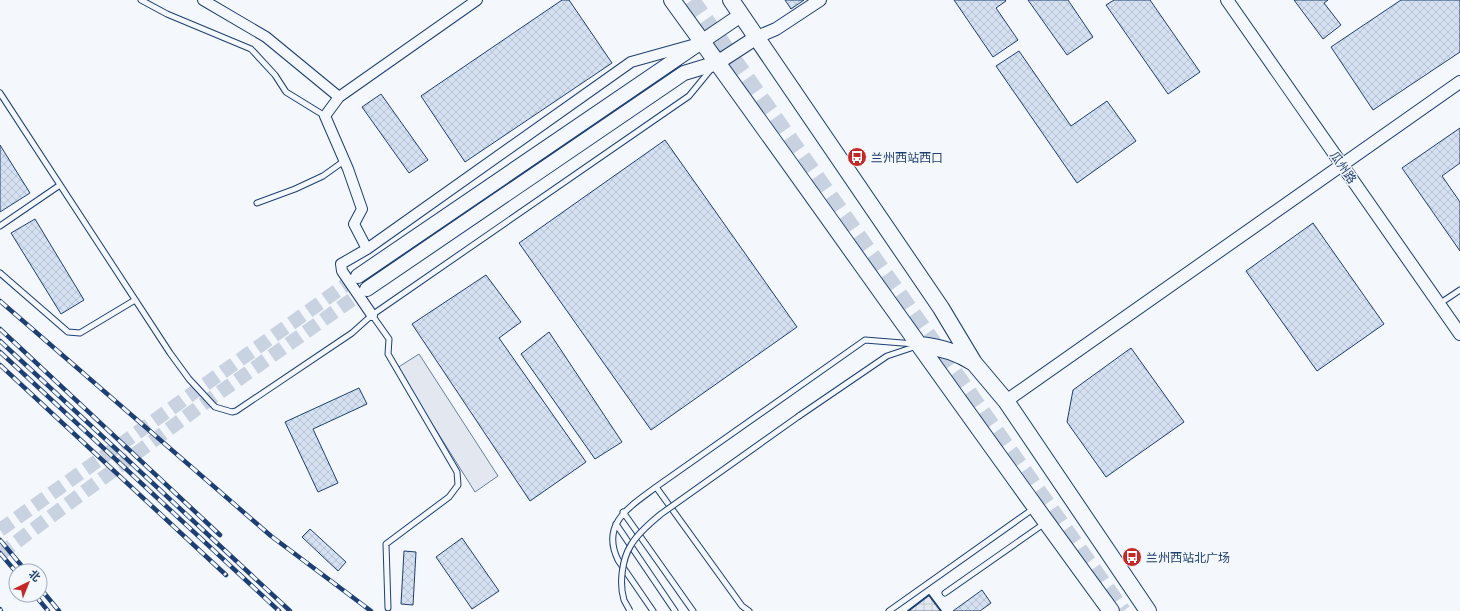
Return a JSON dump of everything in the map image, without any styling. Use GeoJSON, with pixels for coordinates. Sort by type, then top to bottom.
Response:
{"type":"FeatureCollection","features":[{"type":"Feature","properties":{"kind":"main road"},"geometry":{"type":"LineString","coordinates":[[672,0],[1111,611]]}},
{"type":"Feature","properties":{"kind":"main road"},"geometry":{"type":"LineString","coordinates":[[731,0],[941,308],[974,362],[1006,401],[1148,611]]}},
{"type":"Feature","properties":{"kind":"main road"},"geometry":{"type":"LineString","coordinates":[[358,276],[741,15]]}},
{"type":"Feature","properties":{"kind":"main road"},"geometry":{"type":"LineString","coordinates":[[367,289],[684,73],[717,63],[757,37]]}},
{"type":"Feature","properties":{"kind":"main road"},"geometry":{"type":"LineString","coordinates":[[920,345],[943,348],[974,362]]}},
{"type":"Feature","properties":{"kind":"street"},"geometry":{"type":"LineString","coordinates":[[203,0],[266,37],[339,98]]}},
{"type":"Feature","properties":{"kind":"street"},"geometry":{"type":"LineString","coordinates":[[367,249],[354,224],[362,209],[325,116],[339,98],[477,0]]}},
{"type":"Feature","properties":{"kind":"street"},"geometry":{"type":"LineString","coordinates":[[757,37],[776,29],[820,0]]}},
{"type":"Feature","properties":{"kind":"street","name":"瓜州路"},"geometry":{"type":"LineString","coordinates":[[1227,0],[1460,334]]}},
{"type":"Feature","properties":{"kind":"street"},"geometry":{"type":"LineString","coordinates":[[372,316],[342,271],[341,264],[367,249],[631,62],[702,42]]}},
{"type":"Feature","properties":{"kind":"street"},"geometry":{"type":"LineString","coordinates":[[1006,401],[1460,82]]}},
{"type":"Feature","properties":{"kind":"lane"},"geometry":{"type":"LineString","coordinates":[[141,0],[167,14],[251,49],[275,75],[286,92],[325,116]]}},
{"type":"Feature","properties":{"kind":"lane"},"geometry":{"type":"LineString","coordinates":[[0,93],[170,353],[189,379],[215,406],[232,412],[236,411],[352,333],[372,316],[689,96],[717,63]]}},
{"type":"Feature","properties":{"kind":"lane"},"geometry":{"type":"LineString","coordinates":[[257,203],[295,189],[323,176],[344,161]]}},
{"type":"Feature","properties":{"kind":"lane"},"geometry":{"type":"LineString","coordinates":[[0,226],[60,185]]}},
{"type":"Feature","properties":{"kind":"lane"},"geometry":{"type":"LineString","coordinates":[[0,273],[68,332],[80,333],[135,300]]}},
{"type":"Feature","properties":{"kind":"lane"},"geometry":{"type":"LineString","coordinates":[[1439,304],[1460,290]]}},
{"type":"Feature","properties":{"kind":"lane"},"geometry":{"type":"LineString","coordinates":[[372,316],[389,339],[388,354],[457,472],[458,485],[449,497],[386,544],[388,608]]}},
{"type":"Feature","properties":{"kind":"lane"},"geometry":{"type":"LineString","coordinates":[[653,611],[614,551],[612,542],[613,533],[623,512],[656,486],[865,340],[920,345]]}},
{"type":"Feature","properties":{"kind":"lane"},"geometry":{"type":"LineString","coordinates":[[630,611],[624,600],[622,581],[625,562],[630,546],[641,532],[661,514],[799,416],[887,356],[920,345]]}},
{"type":"Feature","properties":{"kind":"lane"},"geometry":{"type":"LineString","coordinates":[[656,486],[742,606],[749,611]]}},
{"type":"Feature","properties":{"kind":"lane"},"geometry":{"type":"LineString","coordinates":[[889,611],[1035,507]]}},
{"type":"Feature","properties":{"kind":"lane"},"geometry":{"type":"LineString","coordinates":[[623,512],[693,611]]}},
{"type":"Feature","properties":{"kind":"lane"},"geometry":{"type":"LineString","coordinates":[[945,593],[1046,522]]}},
{"type":"Feature","properties":{"kind":"lane"},"geometry":{"type":"LineString","coordinates":[[616,524],[675,611]]}},
{"type":"Feature","properties":{"kind":"shaded area"},"geometry":{"type":"Polygon","coordinates":[[[419,354],[498,476],[475,492],[397,368],[419,354]]]}},
{"type":"Feature","properties":{"kind":"shaded area"},"geometry":{"type":"Polygon","coordinates":[[[929,595],[941,611],[908,611],[929,595]]]}},
{"type":"Feature","properties":{"kind":"building"},"geometry":{"type":"Polygon","coordinates":[[[562,0],[569,0],[612,63],[465,162],[421,96],[562,0]]]}},
{"type":"Feature","properties":{"kind":"building"},"geometry":{"type":"Polygon","coordinates":[[[785,0],[804,0],[791,9],[785,0]]]}},
{"type":"Feature","properties":{"kind":"building"},"geometry":{"type":"Polygon","coordinates":[[[954,0],[1005,0],[1006,1],[996,8],[1018,40],[993,57],[954,0]]]}},
{"type":"Feature","properties":{"kind":"building"},"geometry":{"type":"Polygon","coordinates":[[[1028,0],[1068,0],[1093,37],[1067,55],[1028,0]]]}},
{"type":"Feature","properties":{"kind":"building"},"geometry":{"type":"Polygon","coordinates":[[[1114,0],[1150,0],[1200,72],[1168,94],[1106,5],[1114,0]]]}},
{"type":"Feature","properties":{"kind":"building"},"geometry":{"type":"Polygon","coordinates":[[[1294,0],[1328,0],[1324,3],[1341,25],[1323,39],[1294,0]]]}},
{"type":"Feature","properties":{"kind":"building"},"geometry":{"type":"Polygon","coordinates":[[[1401,0],[1460,0],[1460,52],[1373,110],[1331,47],[1401,0]]]}},
{"type":"Feature","properties":{"kind":"building"},"geometry":{"type":"Polygon","coordinates":[[[1019,51],[1071,126],[1107,101],[1136,141],[1077,183],[996,66],[1019,51]]]}},
{"type":"Feature","properties":{"kind":"building"},"geometry":{"type":"Polygon","coordinates":[[[381,94],[428,160],[409,173],[362,107],[381,94]]]}},
{"type":"Feature","properties":{"kind":"building"},"geometry":{"type":"Polygon","coordinates":[[[1460,128],[1460,163],[1442,176],[1460,202],[1460,251],[1402,168],[1460,128]]]}},
{"type":"Feature","properties":{"kind":"building"},"geometry":{"type":"Polygon","coordinates":[[[665,140],[797,327],[651,430],[519,243],[665,140]]]}},
{"type":"Feature","properties":{"kind":"building"},"geometry":{"type":"Polygon","coordinates":[[[0,145],[30,193],[0,212],[0,145]]]}},
{"type":"Feature","properties":{"kind":"building"},"geometry":{"type":"Polygon","coordinates":[[[35,219],[84,300],[61,314],[11,233],[35,219]]]}},
{"type":"Feature","properties":{"kind":"building"},"geometry":{"type":"Polygon","coordinates":[[[1313,223],[1384,324],[1317,371],[1246,271],[1313,223]]]}},
{"type":"Feature","properties":{"kind":"building"},"geometry":{"type":"Polygon","coordinates":[[[486,275],[521,322],[499,338],[586,462],[530,501],[412,324],[486,275]]]}},
{"type":"Feature","properties":{"kind":"building"},"geometry":{"type":"Polygon","coordinates":[[[549,332],[622,442],[595,459],[521,354],[549,332]]]}},
{"type":"Feature","properties":{"kind":"building"},"geometry":{"type":"Polygon","coordinates":[[[1131,348],[1184,422],[1106,477],[1067,422],[1073,390],[1131,348]]]}},
{"type":"Feature","properties":{"kind":"building"},"geometry":{"type":"Polygon","coordinates":[[[359,388],[367,404],[313,429],[338,483],[318,492],[285,422],[359,388]]]}},
{"type":"Feature","properties":{"kind":"building"},"geometry":{"type":"Polygon","coordinates":[[[310,529],[346,562],[338,571],[302,537],[310,529]]]}},
{"type":"Feature","properties":{"kind":"building"},"geometry":{"type":"Polygon","coordinates":[[[462,538],[499,591],[472,609],[436,557],[462,538]]]}},
{"type":"Feature","properties":{"kind":"building"},"geometry":{"type":"Polygon","coordinates":[[[404,551],[416,552],[413,605],[401,604],[404,551]]]}},
{"type":"Feature","properties":{"kind":"building"},"geometry":{"type":"Polygon","coordinates":[[[982,590],[991,603],[980,611],[953,611],[982,590]]]}},
{"type":"Feature","properties":{"kind":"tunnel"},"geometry":{"type":"LineString","coordinates":[[692,0],[1123,611]]}},
{"type":"Feature","properties":{"kind":"tunnel"},"geometry":{"type":"LineString","coordinates":[[0,530],[358,276]]}},
{"type":"Feature","properties":{"kind":"tunnel"},"geometry":{"type":"LineString","coordinates":[[0,554],[199,407],[367,289]]}},
{"type":"Feature","properties":{"kind":"railway"},"geometry":{"type":"LineString","coordinates":[[0,301],[271,536],[371,611]]}},
{"type":"Feature","properties":{"kind":"railway"},"geometry":{"type":"LineString","coordinates":[[0,329],[220,535]]}},
{"type":"Feature","properties":{"kind":"railway"},"geometry":{"type":"LineString","coordinates":[[0,341],[290,611]]}},
{"type":"Feature","properties":{"kind":"railway"},"geometry":{"type":"LineString","coordinates":[[0,352],[279,611]]}},
{"type":"Feature","properties":{"kind":"railway"},"geometry":{"type":"LineString","coordinates":[[0,365],[226,575]]}},
{"type":"Feature","properties":{"kind":"railway"},"geometry":{"type":"LineString","coordinates":[[0,540],[19,563]]}},
{"type":"Feature","properties":{"kind":"railway"},"geometry":{"type":"LineString","coordinates":[[0,553],[8,563]]}},
{"type":"Feature","properties":{"kind":"railway"},"geometry":{"type":"LineString","coordinates":[[48,598],[59,611]]}},
{"type":"Feature","properties":{"kind":"railway"},"geometry":{"type":"LineString","coordinates":[[42,603],[48,611]]}},
{"type":"Feature","properties":{"kind":"wall"},"geometry":{"type":"LineString","coordinates":[[908,611],[929,595],[941,611]]}},
{"type":"Feature","properties":{"kind":"place","name":"兰州西站西口"},"geometry":{"type":"Point","coordinates":[857,157]}},
{"type":"Feature","properties":{"kind":"place","name":"兰州西站北广场"},"geometry":{"type":"Point","coordinates":[1132,557]}}]}
